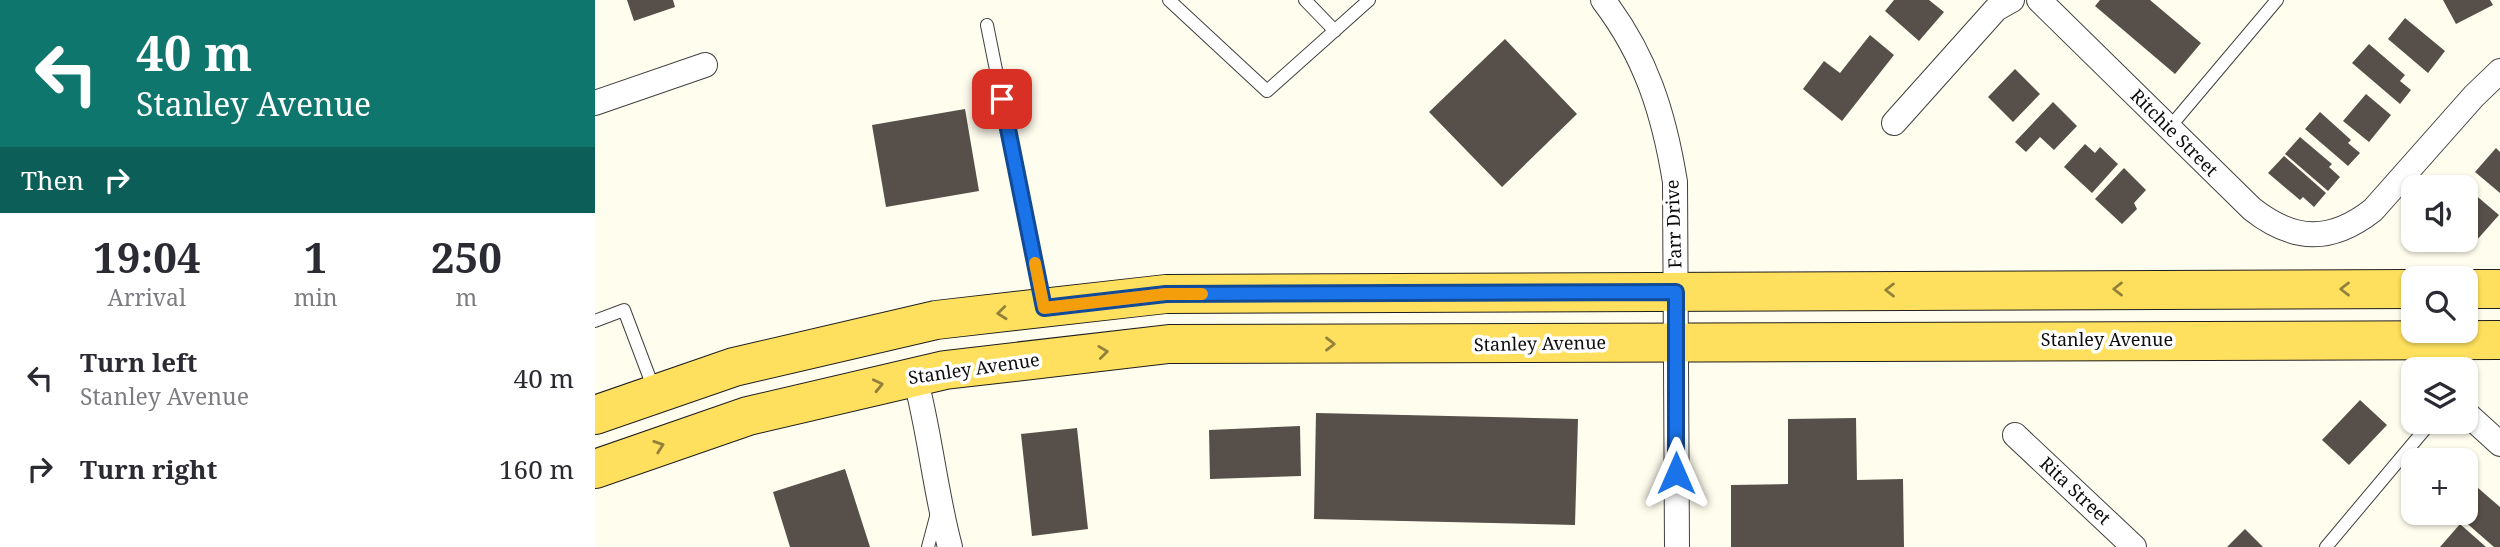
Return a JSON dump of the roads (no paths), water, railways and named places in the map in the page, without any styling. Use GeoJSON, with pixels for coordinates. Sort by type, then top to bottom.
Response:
{"type":"FeatureCollection","features":[{"type":"Feature","properties":{"kind":"main road"},"geometry":{"type":"LineString","coordinates":[[595,415],[734,366],[936,320],[1166,294],[2401,289]]}},
{"type":"Feature","properties":{"kind":"main road"},"geometry":{"type":"LineString","coordinates":[[2478,289],[2500,289]]}},
{"type":"Feature","properties":{"kind":"main road","name":"Stanley Avenue"},"geometry":{"type":"LineString","coordinates":[[595,469],[748,415],[945,370],[1168,344],[2500,340]]}},
{"type":"Feature","properties":{"kind":"street","name":"Farr Drive"},"geometry":{"type":"LineString","coordinates":[[1603,0],[1635,50],[1653,91],[1667,134],[1675,182],[1677,547]]}},
{"type":"Feature","properties":{"kind":"street"},"geometry":{"type":"LineString","coordinates":[[1894,123],[1996,9],[2012,0]]}},
{"type":"Feature","properties":{"kind":"street","name":"Ritchie Street"},"geometry":{"type":"LineString","coordinates":[[2039,0],[2252,209],[2281,229],[2302,234],[2326,234],[2356,223],[2373,210],[2474,96],[2500,71]]}},
{"type":"Feature","properties":{"kind":"street"},"geometry":{"type":"LineString","coordinates":[[595,103],[705,65]]}},
{"type":"Feature","properties":{"kind":"street"},"geometry":{"type":"LineString","coordinates":[[915,377],[927,423],[939,506],[950,547]]}},
{"type":"Feature","properties":{"kind":"street"},"geometry":{"type":"LineString","coordinates":[[2478,424],[2500,444]]}},
{"type":"Feature","properties":{"kind":"street","name":"Rita Street"},"geometry":{"type":"LineString","coordinates":[[2015,435],[2134,547]]}},
{"type":"Feature","properties":{"kind":"lane"},"geometry":{"type":"LineString","coordinates":[[1170,0],[1267,91],[1369,0]]}},
{"type":"Feature","properties":{"kind":"lane"},"geometry":{"type":"LineString","coordinates":[[1305,0],[1335,31]]}},
{"type":"Feature","properties":{"kind":"lane"},"geometry":{"type":"LineString","coordinates":[[2169,128],[2277,0]]}},
{"type":"Feature","properties":{"kind":"lane"},"geometry":{"type":"LineString","coordinates":[[987,25],[1044,308]]}},
{"type":"Feature","properties":{"kind":"lane"},"geometry":{"type":"LineString","coordinates":[[595,321],[624,310],[656,394]]}},
{"type":"Feature","properties":{"kind":"lane"},"geometry":{"type":"LineString","coordinates":[[2326,547],[2421,434]]}},
{"type":"Feature","properties":{"kind":"lane"},"geometry":{"type":"LineString","coordinates":[[928,547],[939,506]]}}]}
